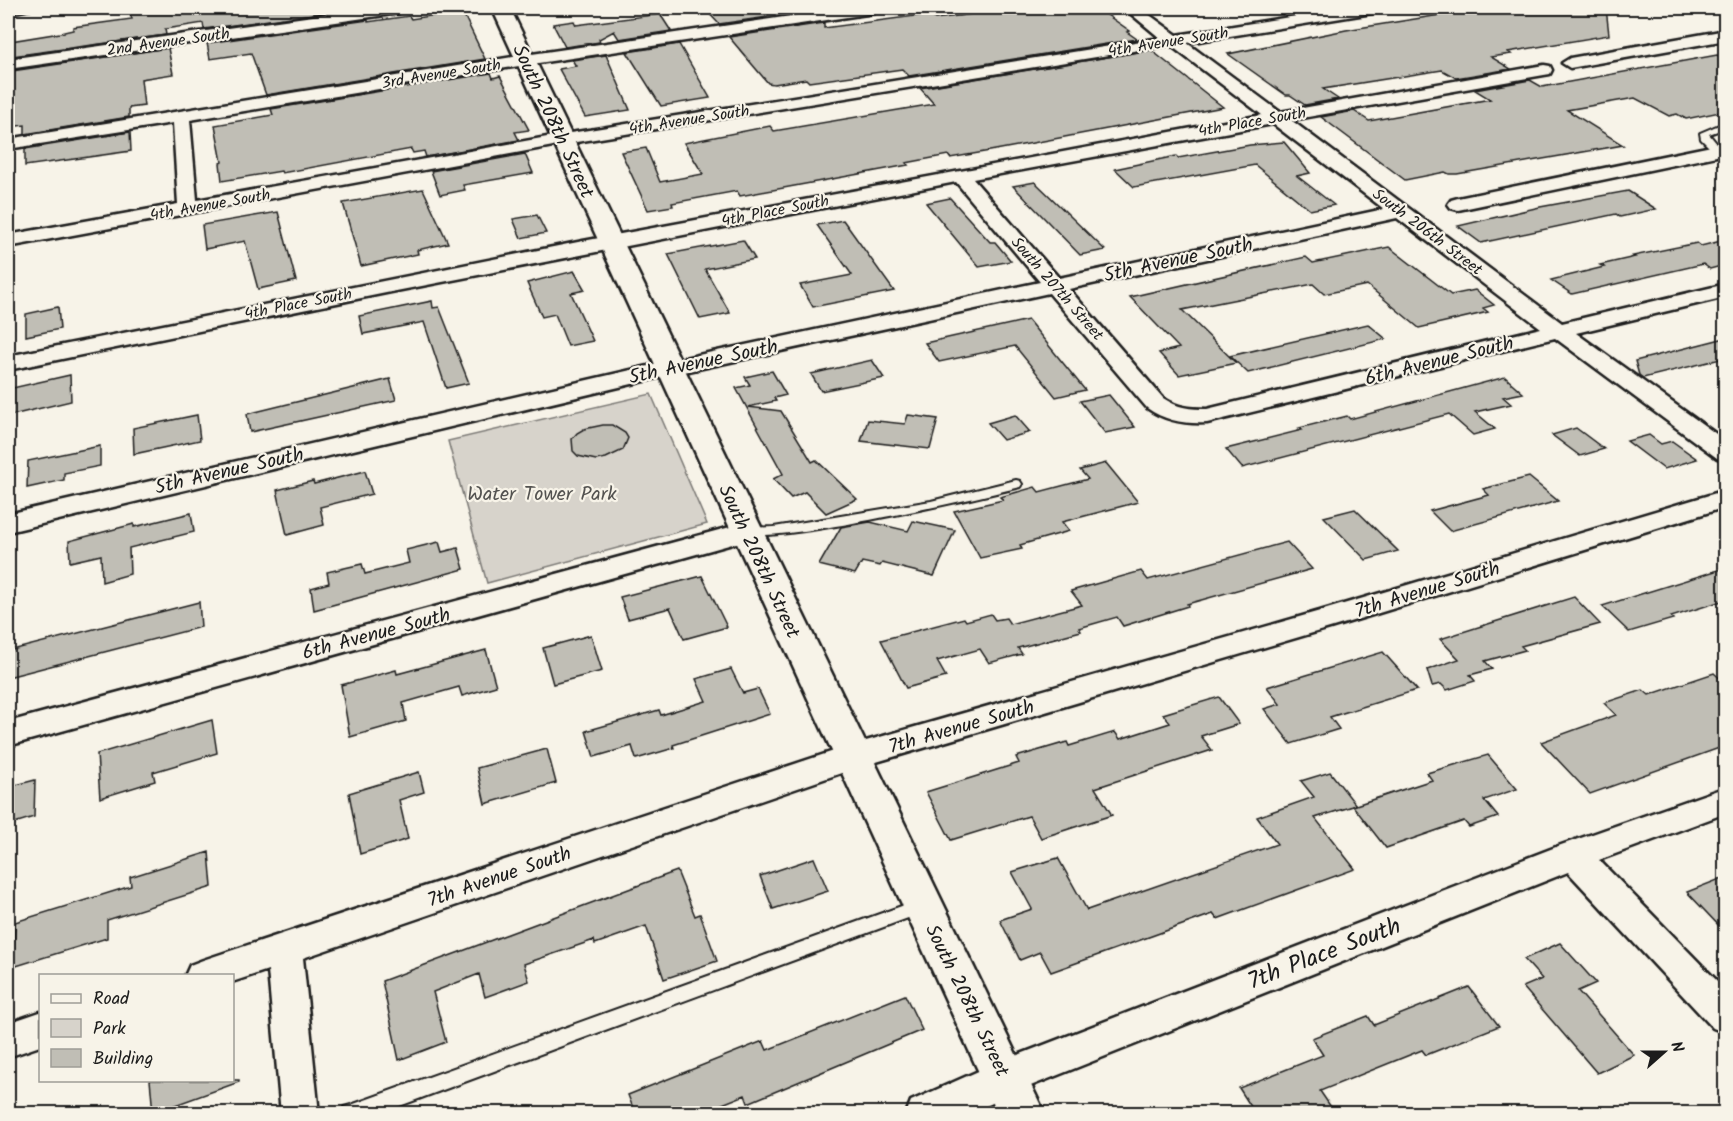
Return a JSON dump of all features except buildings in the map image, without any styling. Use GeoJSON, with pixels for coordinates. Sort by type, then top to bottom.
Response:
{"type":"FeatureCollection","features":[{"type":"Feature","properties":{"kind":"street","name":"2nd Avenue South"},"geometry":{"type":"LineString","coordinates":[[8,64],[399,8]]}},
{"type":"Feature","properties":{"kind":"street","name":"South 208th Street"},"geometry":{"type":"LineString","coordinates":[[501,8],[564,139],[745,532],[1022,1113]]}},
{"type":"Feature","properties":{"kind":"street","name":"3rd Avenue South"},"geometry":{"type":"LineString","coordinates":[[8,144],[525,60],[874,8]]}},
{"type":"Feature","properties":{"kind":"street","name":"South 206th Street"},"geometry":{"type":"LineString","coordinates":[[1131,8],[1559,331],[1725,453]]}},
{"type":"Feature","properties":{"kind":"street","name":"4th Avenue South"},"geometry":{"type":"LineString","coordinates":[[8,241],[564,139],[1372,8]]}},
{"type":"Feature","properties":{"kind":"street"},"geometry":{"type":"LineString","coordinates":[[1570,63],[1725,35]]}},
{"type":"Feature","properties":{"kind":"street","name":"4th Place South"},"geometry":{"type":"LineString","coordinates":[[8,363],[611,241],[1276,117],[1544,70]]}},
{"type":"Feature","properties":{"kind":"street"},"geometry":{"type":"LineString","coordinates":[[181,116],[189,208]]}},
{"type":"Feature","properties":{"kind":"street"},"geometry":{"type":"LineString","coordinates":[[1458,204],[1718,154]]}},
{"type":"Feature","properties":{"kind":"street","name":"South 207th Street"},"geometry":{"type":"LineString","coordinates":[[960,175],[1155,403]]}},
{"type":"Feature","properties":{"kind":"street","name":"5th Avenue South"},"geometry":{"type":"LineString","coordinates":[[8,524],[670,368],[1401,211]]}},
{"type":"Feature","properties":{"kind":"street","name":"6th Avenue South"},"geometry":{"type":"LineString","coordinates":[[1155,403],[1164,410],[1189,417],[1208,416],[1725,290]]}},
{"type":"Feature","properties":{"kind":"street","name":"7th Avenue South"},"geometry":{"type":"LineString","coordinates":[[206,974],[852,758],[1323,620],[1725,498]]}},
{"type":"Feature","properties":{"kind":"street","name":"6th Avenue South"},"geometry":{"type":"LineString","coordinates":[[8,734],[745,532]]}},
{"type":"Feature","properties":{"kind":"street","name":"7th Place South"},"geometry":{"type":"LineString","coordinates":[[925,1113],[1005,1078],[1573,855],[1725,800]]}},
{"type":"Feature","properties":{"kind":"street"},"geometry":{"type":"LineString","coordinates":[[1573,855],[1725,1016]]}},
{"type":"Feature","properties":{"kind":"street"},"geometry":{"type":"LineString","coordinates":[[284,949],[300,1113]]}},
{"type":"Feature","properties":{"kind":"street"},"geometry":{"type":"LineString","coordinates":[[8,1040],[39,1029]]}},
{"type":"Feature","properties":{"kind":"lane"},"geometry":{"type":"LineString","coordinates":[[8,12],[33,8]]}},
{"type":"Feature","properties":{"kind":"lane"},"geometry":{"type":"LineString","coordinates":[[1718,154],[1704,137],[1704,133],[1725,125]]}},
{"type":"Feature","properties":{"kind":"lane"},"geometry":{"type":"LineString","coordinates":[[745,532],[774,531],[931,505],[1016,484]]}},
{"type":"Feature","properties":{"kind":"lane"},"geometry":{"type":"LineString","coordinates":[[351,1113],[923,906]]}},
{"type":"Feature","properties":{"kind":"green space","name":"Water Tower Park"},"geometry":{"type":"Polygon","coordinates":[[[651,394],[707,524],[487,583],[448,441],[651,394]]]}}]}
